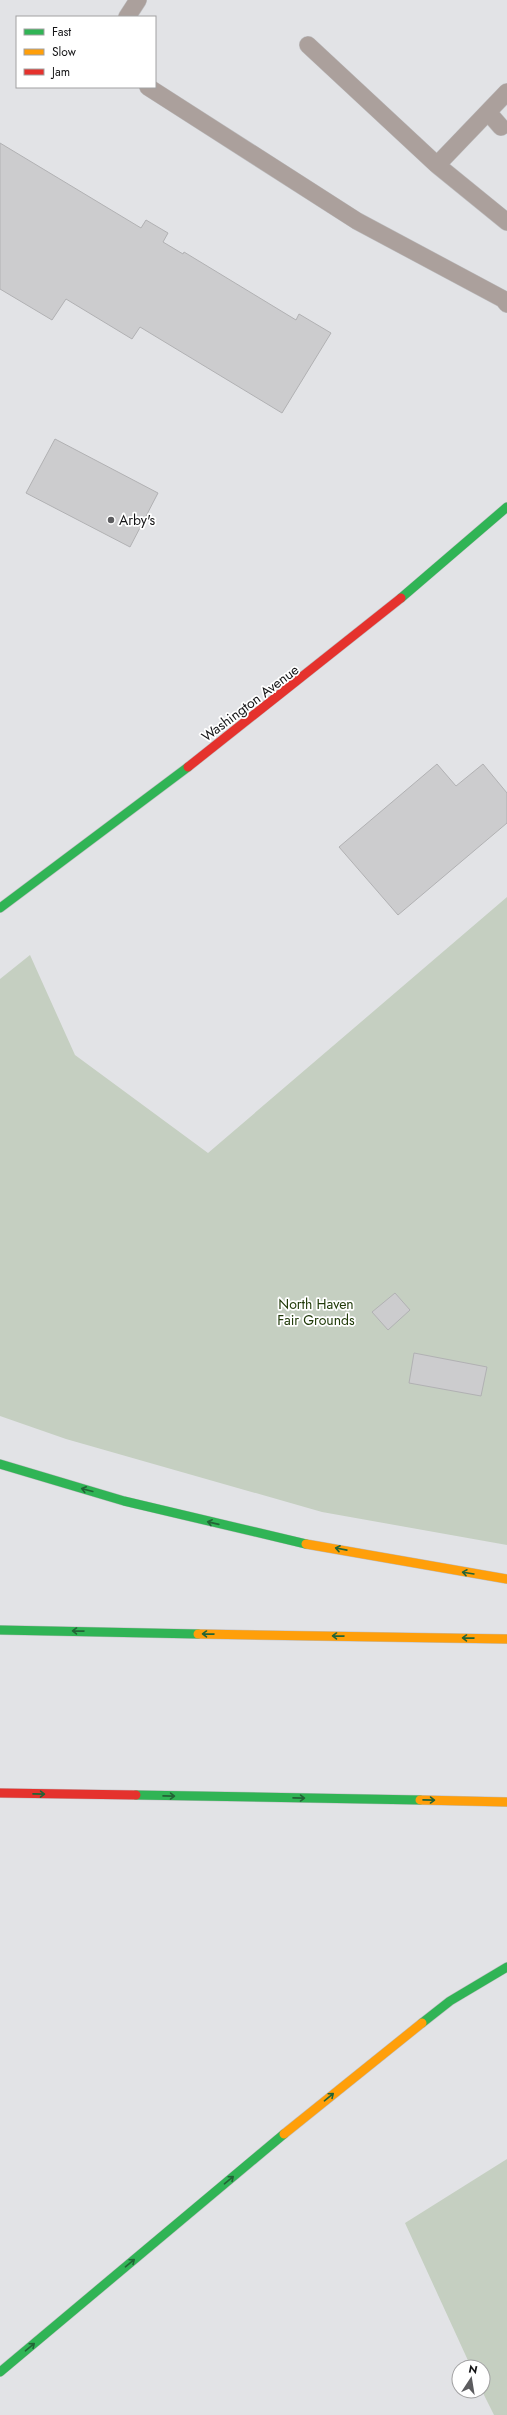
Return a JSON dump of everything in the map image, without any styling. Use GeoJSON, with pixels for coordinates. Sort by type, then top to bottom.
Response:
{"type":"FeatureCollection","features":[{"type":"Feature","properties":{"kind":"main road","name":"Washington Avenue"},"geometry":{"type":"LineString","coordinates":[[0,908],[305,678],[422,582],[507,507]]}},
{"type":"Feature","properties":{"kind":"main road"},"geometry":{"type":"LineString","coordinates":[[0,1464],[133,1503],[263,1534],[507,1579]]}},
{"type":"Feature","properties":{"kind":"main road"},"geometry":{"type":"LineString","coordinates":[[0,1630],[507,1639]]}},
{"type":"Feature","properties":{"kind":"main road"},"geometry":{"type":"LineString","coordinates":[[0,1793],[507,1802]]}},
{"type":"Feature","properties":{"kind":"main road"},"geometry":{"type":"LineString","coordinates":[[0,2372],[364,2068],[450,2001],[507,1967]]}},
{"type":"Feature","properties":{"kind":"lane"},"geometry":{"type":"LineString","coordinates":[[128,16],[138,0]]}},
{"type":"Feature","properties":{"kind":"lane"},"geometry":{"type":"LineString","coordinates":[[308,45],[437,165],[507,222]]}},
{"type":"Feature","properties":{"kind":"lane"},"geometry":{"type":"LineString","coordinates":[[150,88],[357,221],[506,298]]}},
{"type":"Feature","properties":{"kind":"lane"},"geometry":{"type":"LineString","coordinates":[[437,165],[507,92]]}},
{"type":"Feature","properties":{"kind":"lane"},"geometry":{"type":"LineString","coordinates":[[488,112],[501,127]]}},
{"type":"Feature","properties":{"kind":"green space","name":"North Haven Fair Grounds"},"geometry":{"type":"Polygon","coordinates":[[[507,897],[507,1545],[322,1512],[66,1439],[0,1416],[0,979],[30,955],[75,1055],[208,1153],[507,897]]]}},
{"type":"Feature","properties":{"kind":"green space"},"geometry":{"type":"Polygon","coordinates":[[[507,2159],[507,2415],[494,2415],[486,2399],[491,2399],[491,2359],[467,2359],[405,2223],[507,2159]]]}},
{"type":"Feature","properties":{"kind":"building"},"geometry":{"type":"Polygon","coordinates":[[[0,143],[141,228],[146,220],[168,233],[163,242],[183,254],[184,252],[296,320],[299,314],[331,333],[282,413],[140,327],[132,339],[66,299],[52,320],[0,289],[0,143]]]}},
{"type":"Feature","properties":{"kind":"building","name":"Arby's"},"geometry":{"type":"Polygon","coordinates":[[[55,439],[158,493],[130,547],[26,493],[55,439]]]}},
{"type":"Feature","properties":{"kind":"building"},"geometry":{"type":"Polygon","coordinates":[[[437,764],[456,786],[483,764],[507,793],[507,823],[398,915],[339,847],[437,764]]]}},
{"type":"Feature","properties":{"kind":"building"},"geometry":{"type":"Polygon","coordinates":[[[395,1293],[410,1310],[388,1330],[372,1312],[395,1293]]]}},
{"type":"Feature","properties":{"kind":"building"},"geometry":{"type":"Polygon","coordinates":[[[414,1353],[487,1367],[481,1396],[409,1383],[414,1353]]]}},
{"type":"Feature","properties":{"kind":"traffic: fast"},"geometry":{"type":"LineString","coordinates":[[401,598],[507,507]]}},
{"type":"Feature","properties":{"kind":"traffic: fast"},"geometry":{"type":"LineString","coordinates":[[0,908],[188,767]]}},
{"type":"Feature","properties":{"kind":"traffic: fast"},"geometry":{"type":"LineString","coordinates":[[0,1464],[124,1501],[306,1544]]}},
{"type":"Feature","properties":{"kind":"traffic: fast"},"geometry":{"type":"LineString","coordinates":[[0,1630],[198,1634]]}},
{"type":"Feature","properties":{"kind":"traffic: fast"},"geometry":{"type":"LineString","coordinates":[[136,1795],[420,1800]]}},
{"type":"Feature","properties":{"kind":"traffic: fast"},"geometry":{"type":"LineString","coordinates":[[422,2023],[450,2001],[507,1967]]}},
{"type":"Feature","properties":{"kind":"traffic: fast"},"geometry":{"type":"LineString","coordinates":[[0,2372],[284,2134]]}},
{"type":"Feature","properties":{"kind":"traffic: slow"},"geometry":{"type":"LineString","coordinates":[[306,1544],[507,1579]]}},
{"type":"Feature","properties":{"kind":"traffic: slow"},"geometry":{"type":"LineString","coordinates":[[198,1634],[507,1639]]}},
{"type":"Feature","properties":{"kind":"traffic: slow"},"geometry":{"type":"LineString","coordinates":[[420,1800],[507,1802]]}},
{"type":"Feature","properties":{"kind":"traffic: slow"},"geometry":{"type":"LineString","coordinates":[[284,2134],[422,2023]]}},
{"type":"Feature","properties":{"kind":"traffic: jam"},"geometry":{"type":"LineString","coordinates":[[188,767],[401,598]]}},
{"type":"Feature","properties":{"kind":"traffic: jam"},"geometry":{"type":"LineString","coordinates":[[0,1793],[136,1795]]}},
{"type":"Feature","properties":{"kind":"place","name":"Arby's"},"geometry":{"type":"Point","coordinates":[111,520]}}]}
